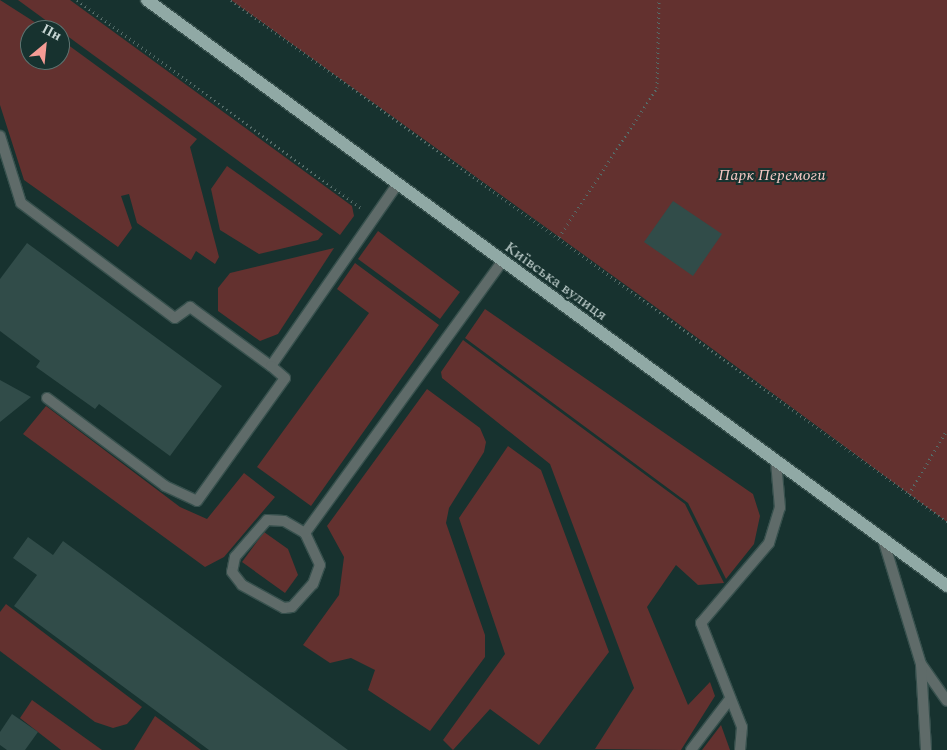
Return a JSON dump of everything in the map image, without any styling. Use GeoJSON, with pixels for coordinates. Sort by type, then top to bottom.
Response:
{"type":"FeatureCollection","features":[{"type":"Feature","properties":{"kind":"main road","name":"Київська вулиця"},"geometry":{"type":"LineString","coordinates":[[147,0],[502,262],[947,586]]}},
{"type":"Feature","properties":{"kind":"lane"},"geometry":{"type":"LineString","coordinates":[[0,136],[21,203],[175,318],[190,307],[286,378],[197,501],[165,486],[47,398]]}},
{"type":"Feature","properties":{"kind":"lane"},"geometry":{"type":"LineString","coordinates":[[271,366],[397,185]]}},
{"type":"Feature","properties":{"kind":"lane"},"geometry":{"type":"LineString","coordinates":[[305,532],[502,262]]}},
{"type":"Feature","properties":{"kind":"lane"},"geometry":{"type":"LineString","coordinates":[[740,750],[742,727],[701,623],[769,543],[780,508],[776,461]]}},
{"type":"Feature","properties":{"kind":"lane"},"geometry":{"type":"LineString","coordinates":[[266,520],[284,521],[305,532],[320,565],[313,584],[292,607],[275,605],[242,585],[232,572],[235,557],[266,520]]}},
{"type":"Feature","properties":{"kind":"lane"},"geometry":{"type":"LineString","coordinates":[[883,539],[921,664],[926,750]]}},
{"type":"Feature","properties":{"kind":"lane"},"geometry":{"type":"LineString","coordinates":[[921,664],[947,700]]}},
{"type":"Feature","properties":{"kind":"lane"},"geometry":{"type":"LineString","coordinates":[[691,750],[730,698]]}},
{"type":"Feature","properties":{"kind":"path"},"geometry":{"type":"LineString","coordinates":[[77,0],[375,217]]}},
{"type":"Feature","properties":{"kind":"path"},"geometry":{"type":"LineString","coordinates":[[231,0],[559,237],[947,522]]}},
{"type":"Feature","properties":{"kind":"path"},"geometry":{"type":"LineString","coordinates":[[559,237],[657,88],[659,0]]}},
{"type":"Feature","properties":{"kind":"path"},"geometry":{"type":"LineString","coordinates":[[909,494],[947,430]]}},
{"type":"Feature","properties":{"kind":"green space"},"geometry":{"type":"Polygon","coordinates":[[[0,0],[31,20],[20,20],[20,70],[70,70],[70,46],[197,139],[190,147],[219,257],[215,264],[196,251],[191,260],[137,223],[129,194],[121,196],[132,228],[118,247],[24,180],[0,105],[0,0]]]}},
{"type":"Feature","properties":{"kind":"green space"},"geometry":{"type":"Polygon","coordinates":[[[18,0],[70,0],[352,206],[354,216],[340,235],[70,38],[70,20],[45,20],[18,0]]]}},
{"type":"Feature","properties":{"kind":"green space","name":"Парк Перемоги"},"geometry":{"type":"Polygon","coordinates":[[[231,0],[947,0],[947,522],[638,294],[231,0]]]}},
{"type":"Feature","properties":{"kind":"green space"},"geometry":{"type":"Polygon","coordinates":[[[227,166],[323,234],[318,240],[259,254],[220,230],[211,189],[227,166]]]}},
{"type":"Feature","properties":{"kind":"green space"},"geometry":{"type":"Polygon","coordinates":[[[378,231],[460,292],[440,319],[358,259],[378,231]]]}},
{"type":"Feature","properties":{"kind":"green space"},"geometry":{"type":"Polygon","coordinates":[[[334,248],[278,334],[260,341],[218,311],[218,288],[230,273],[334,248]]]}},
{"type":"Feature","properties":{"kind":"green space"},"geometry":{"type":"Polygon","coordinates":[[[355,263],[439,325],[311,506],[257,467],[369,313],[337,289],[355,263]]]}},
{"type":"Feature","properties":{"kind":"green space"},"geometry":{"type":"Polygon","coordinates":[[[485,309],[753,494],[760,516],[754,544],[726,579],[688,503],[465,338],[485,309]]]}},
{"type":"Feature","properties":{"kind":"green space"},"geometry":{"type":"Polygon","coordinates":[[[463,340],[685,504],[724,583],[698,585],[676,565],[647,607],[688,705],[710,682],[715,696],[681,750],[595,749],[634,688],[550,464],[442,378],[441,372],[463,340]]]}},
{"type":"Feature","properties":{"kind":"green space"},"geometry":{"type":"Polygon","coordinates":[[[427,389],[480,428],[486,442],[484,452],[449,508],[446,523],[485,635],[485,657],[430,731],[368,690],[375,670],[351,658],[330,663],[303,645],[339,595],[344,557],[327,526],[427,389]]]}},
{"type":"Feature","properties":{"kind":"green space"},"geometry":{"type":"Polygon","coordinates":[[[46,406],[180,507],[207,519],[244,473],[275,497],[224,557],[205,567],[23,434],[46,406]]]}},
{"type":"Feature","properties":{"kind":"green space"},"geometry":{"type":"Polygon","coordinates":[[[508,446],[541,470],[609,652],[539,745],[490,709],[453,750],[443,740],[505,654],[459,518],[508,446]]]}},
{"type":"Feature","properties":{"kind":"green space"},"geometry":{"type":"Polygon","coordinates":[[[264,532],[288,549],[298,575],[285,593],[242,562],[264,532]]]}},
{"type":"Feature","properties":{"kind":"green space"},"geometry":{"type":"Polygon","coordinates":[[[6,604],[142,707],[127,724],[113,728],[95,722],[0,651],[0,612],[6,604]]]}},
{"type":"Feature","properties":{"kind":"green space"},"geometry":{"type":"Polygon","coordinates":[[[32,700],[102,750],[61,750],[20,718],[32,700]]]}},
{"type":"Feature","properties":{"kind":"green space"},"geometry":{"type":"Polygon","coordinates":[[[155,716],[201,750],[134,750],[155,716]]]}},
{"type":"Feature","properties":{"kind":"green space"},"geometry":{"type":"Polygon","coordinates":[[[721,725],[730,750],[702,750],[721,725]]]}},
{"type":"Feature","properties":{"kind":"building"},"geometry":{"type":"Polygon","coordinates":[[[673,201],[722,234],[693,276],[644,242],[673,201]]]}},
{"type":"Feature","properties":{"kind":"building"},"geometry":{"type":"Polygon","coordinates":[[[27,243],[222,386],[170,456],[99,404],[95,409],[36,367],[40,361],[0,331],[0,279],[27,243]]]}},
{"type":"Feature","properties":{"kind":"building"},"geometry":{"type":"Polygon","coordinates":[[[0,380],[31,397],[0,422],[0,380]]]}},
{"type":"Feature","properties":{"kind":"building"},"geometry":{"type":"Polygon","coordinates":[[[28,537],[53,555],[63,541],[348,750],[209,750],[14,606],[37,575],[13,558],[28,537]]]}},
{"type":"Feature","properties":{"kind":"building"},"geometry":{"type":"Polygon","coordinates":[[[12,714],[38,732],[25,750],[7,750],[0,745],[0,732],[12,714]]]}}]}
